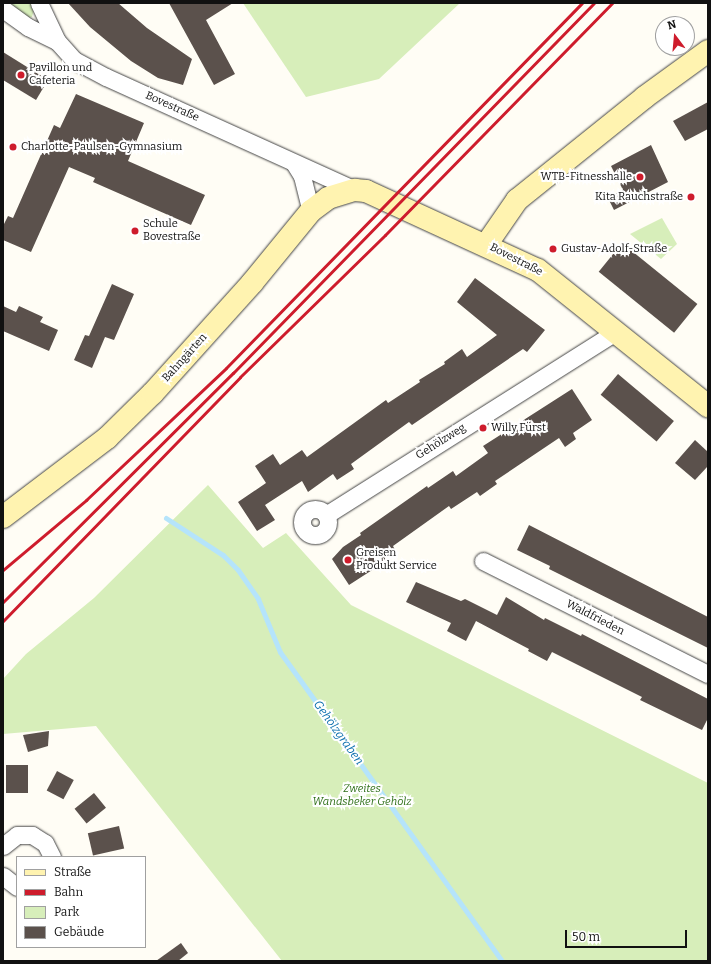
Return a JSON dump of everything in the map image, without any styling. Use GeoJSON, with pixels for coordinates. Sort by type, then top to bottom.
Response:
{"type":"FeatureCollection","features":[{"type":"Feature","properties":{"kind":"main road"},"geometry":{"type":"LineString","coordinates":[[486,245],[517,200],[645,97],[708,51]]}},
{"type":"Feature","properties":{"kind":"main road","name":"Bovestraße"},"geometry":{"type":"LineString","coordinates":[[355,190],[366,192],[486,245],[538,270],[708,406]]}},
{"type":"Feature","properties":{"kind":"main road","name":"Bahngärten"},"geometry":{"type":"LineString","coordinates":[[3,517],[107,438],[153,394],[252,283],[311,211],[328,198],[355,190]]}},
{"type":"Feature","properties":{"kind":"street","name":"Bovestraße"},"geometry":{"type":"LineString","coordinates":[[39,3],[57,41],[74,60],[106,77],[355,190]]}},
{"type":"Feature","properties":{"kind":"street","name":"Bovestraße"},"geometry":{"type":"LineString","coordinates":[[3,9],[28,27],[57,41]]}},
{"type":"Feature","properties":{"kind":"street"},"geometry":{"type":"LineString","coordinates":[[294,163],[302,176],[311,211]]}},
{"type":"Feature","properties":{"kind":"street","name":"Gehölzweg"},"geometry":{"type":"LineString","coordinates":[[326,515],[617,332]]}},
{"type":"Feature","properties":{"kind":"street","name":"Waldfrieden"},"geometry":{"type":"LineString","coordinates":[[483,561],[708,674]]}},
{"type":"Feature","properties":{"kind":"street"},"geometry":{"type":"LineString","coordinates":[[3,846],[17,835],[32,835],[45,843],[52,856]]}},
{"type":"Feature","properties":{"kind":"green space"},"geometry":{"type":"Polygon","coordinates":[[[6,3],[33,3],[35,7],[32,17],[25,18],[6,3]]]}},
{"type":"Feature","properties":{"kind":"green space"},"geometry":{"type":"Polygon","coordinates":[[[243,3],[460,3],[379,79],[306,97],[243,3]]]}},
{"type":"Feature","properties":{"kind":"green space"},"geometry":{"type":"Polygon","coordinates":[[[662,218],[677,244],[661,259],[630,234],[662,218]]]}},
{"type":"Feature","properties":{"kind":"green space","name":"Zweites Wandsbeker Gehölz"},"geometry":{"type":"Polygon","coordinates":[[[208,485],[263,548],[286,533],[351,605],[708,783],[708,961],[282,961],[96,726],[3,734],[3,679],[26,654],[94,598],[208,485]]]}},
{"type":"Feature","properties":{"kind":"building"},"geometry":{"type":"Polygon","coordinates":[[[68,3],[118,3],[147,28],[192,59],[183,85],[158,78],[131,61],[90,27],[68,3]]]}},
{"type":"Feature","properties":{"kind":"building"},"geometry":{"type":"Polygon","coordinates":[[[169,3],[233,3],[206,20],[235,74],[214,85],[169,3]]]}},
{"type":"Feature","properties":{"kind":"building","name":"Pavillon und Cafeteria"},"geometry":{"type":"Polygon","coordinates":[[[3,52],[48,80],[36,100],[3,80],[3,52]]]}},
{"type":"Feature","properties":{"kind":"building"},"geometry":{"type":"Polygon","coordinates":[[[76,94],[144,123],[128,161],[205,195],[191,225],[93,182],[95,178],[69,167],[31,252],[3,240],[3,226],[8,216],[13,218],[54,125],[60,128],[76,94]]]}},
{"type":"Feature","properties":{"kind":"building"},"geometry":{"type":"Polygon","coordinates":[[[708,102],[708,129],[685,141],[673,121],[708,102]]]}},
{"type":"Feature","properties":{"kind":"building","name":"WTB-Fitnesshalle"},"geometry":{"type":"Polygon","coordinates":[[[651,145],[668,182],[614,210],[608,198],[623,190],[611,166],[651,145]]]}},
{"type":"Feature","properties":{"kind":"building"},"geometry":{"type":"Polygon","coordinates":[[[622,243],[697,304],[674,333],[599,272],[622,243]]]}},
{"type":"Feature","properties":{"kind":"building"},"geometry":{"type":"Polygon","coordinates":[[[475,278],[545,330],[527,352],[523,349],[412,425],[409,422],[351,464],[354,469],[337,480],[333,474],[308,492],[302,481],[265,505],[275,520],[257,531],[238,502],[266,483],[255,466],[273,454],[280,465],[302,450],[307,457],[386,400],[388,403],[420,382],[419,380],[445,364],[444,362],[462,349],[467,357],[497,335],[457,302],[475,278]]]}},
{"type":"Feature","properties":{"kind":"building"},"geometry":{"type":"Polygon","coordinates":[[[112,284],[134,294],[114,340],[105,337],[92,368],[74,360],[85,335],[89,336],[112,284]]]}},
{"type":"Feature","properties":{"kind":"building"},"geometry":{"type":"Polygon","coordinates":[[[3,306],[16,312],[19,306],[43,317],[40,322],[58,330],[49,351],[3,331],[3,306]]]}},
{"type":"Feature","properties":{"kind":"building"},"geometry":{"type":"Polygon","coordinates":[[[618,374],[674,421],[657,442],[601,395],[618,374]]]}},
{"type":"Feature","properties":{"kind":"building"},"geometry":{"type":"Polygon","coordinates":[[[572,389],[592,420],[573,433],[576,439],[565,447],[559,438],[495,481],[497,484],[480,496],[477,492],[451,509],[449,506],[393,546],[397,554],[349,585],[332,559],[343,547],[361,535],[360,533],[427,486],[428,488],[453,471],[456,476],[488,453],[483,446],[572,389]]]}},
{"type":"Feature","properties":{"kind":"building"},"geometry":{"type":"Polygon","coordinates":[[[695,440],[708,452],[708,466],[695,480],[675,463],[695,440]]]}},
{"type":"Feature","properties":{"kind":"building"},"geometry":{"type":"Polygon","coordinates":[[[529,525],[708,617],[708,648],[549,569],[550,566],[517,550],[529,525]]]}},
{"type":"Feature","properties":{"kind":"building"},"geometry":{"type":"Polygon","coordinates":[[[416,582],[461,601],[465,599],[497,615],[506,597],[544,620],[545,618],[581,636],[582,634],[708,699],[708,718],[702,730],[640,700],[642,697],[552,652],[547,661],[528,651],[529,649],[476,621],[466,641],[447,631],[451,623],[406,602],[416,582]]]}},
{"type":"Feature","properties":{"kind":"building"},"geometry":{"type":"Polygon","coordinates":[[[49,731],[48,746],[28,752],[23,735],[49,731]]]}},
{"type":"Feature","properties":{"kind":"building"},"geometry":{"type":"Polygon","coordinates":[[[6,765],[28,765],[28,793],[6,793],[6,765]]]}},
{"type":"Feature","properties":{"kind":"building"},"geometry":{"type":"Polygon","coordinates":[[[57,771],[74,780],[63,799],[47,790],[57,771]]]}},
{"type":"Feature","properties":{"kind":"building"},"geometry":{"type":"Polygon","coordinates":[[[94,793],[106,808],[87,823],[75,809],[94,793]]]}},
{"type":"Feature","properties":{"kind":"building"},"geometry":{"type":"Polygon","coordinates":[[[119,826],[124,848],[93,856],[88,833],[119,826]]]}},
{"type":"Feature","properties":{"kind":"building"},"geometry":{"type":"Polygon","coordinates":[[[181,943],[188,953],[178,961],[156,961],[181,943]]]}},
{"type":"Feature","properties":{"kind":"waterway","name":"Gehölzgraben"},"geometry":{"type":"LineString","coordinates":[[166,518],[223,555],[238,570],[258,599],[280,652],[502,961]]}},
{"type":"Feature","properties":{"kind":"railway"},"geometry":{"type":"LineString","coordinates":[[3,570],[86,500],[226,368],[582,3]]}},
{"type":"Feature","properties":{"kind":"railway"},"geometry":{"type":"LineString","coordinates":[[3,602],[233,373],[594,3]]}},
{"type":"Feature","properties":{"kind":"railway"},"geometry":{"type":"LineString","coordinates":[[3,621],[240,377],[385,235],[612,3]]}},
{"type":"Feature","properties":{"kind":"place","name":"Pavillon und Cafeteria"},"geometry":{"type":"Point","coordinates":[21,75]}},
{"type":"Feature","properties":{"kind":"place","name":"Charlotte-Paulsen-Gymnasium"},"geometry":{"type":"Point","coordinates":[13,147]}},
{"type":"Feature","properties":{"kind":"place","name":"WTB-Fitnesshalle"},"geometry":{"type":"Point","coordinates":[640,177]}},
{"type":"Feature","properties":{"kind":"place","name":"Kita Rauchstraße"},"geometry":{"type":"Point","coordinates":[691,197]}},
{"type":"Feature","properties":{"kind":"place","name":"Schule Bovestraße"},"geometry":{"type":"Point","coordinates":[135,231]}},
{"type":"Feature","properties":{"kind":"place","name":"Gustav-Adolf-Straße"},"geometry":{"type":"Point","coordinates":[553,249]}},
{"type":"Feature","properties":{"kind":"place","name":"Willy Fürst"},"geometry":{"type":"Point","coordinates":[483,428]}},
{"type":"Feature","properties":{"kind":"place","name":"Greisen Produkt Service"},"geometry":{"type":"Point","coordinates":[348,560]}}]}
